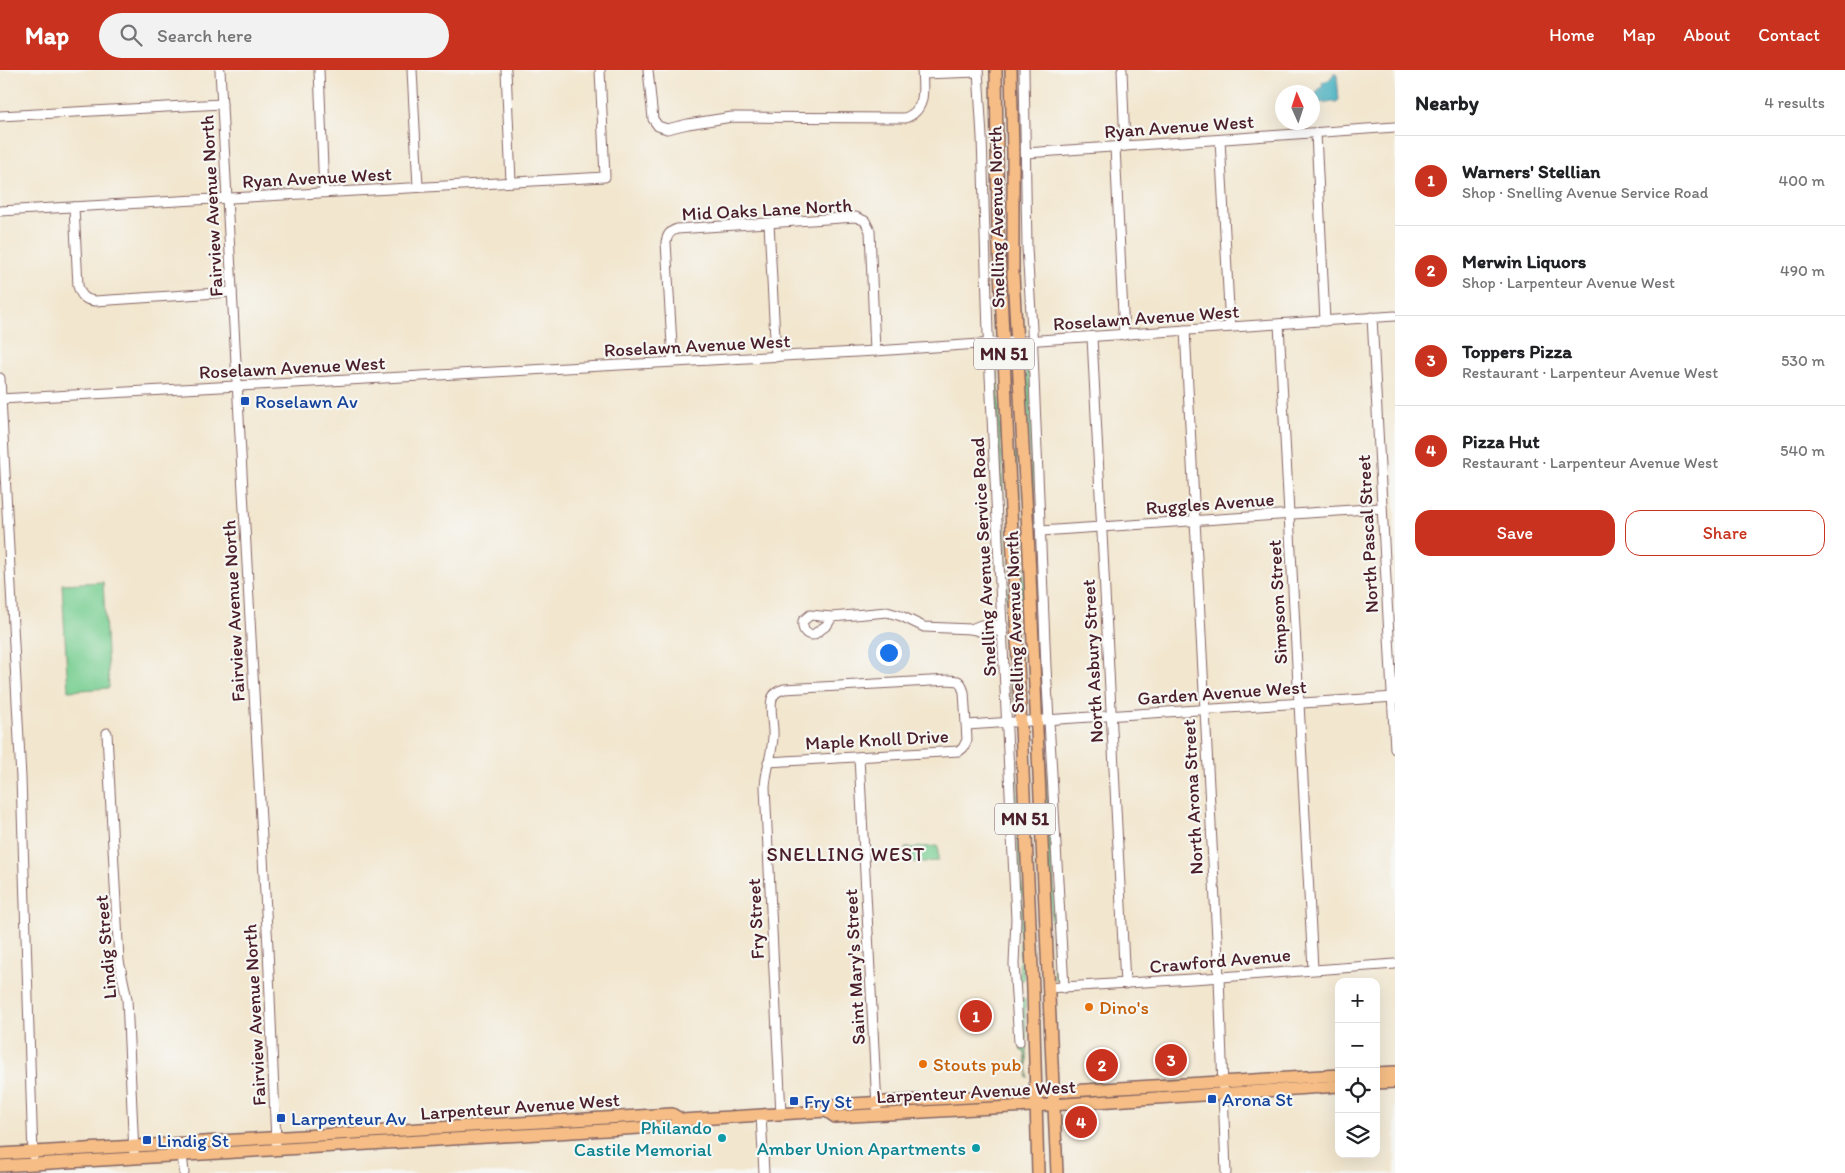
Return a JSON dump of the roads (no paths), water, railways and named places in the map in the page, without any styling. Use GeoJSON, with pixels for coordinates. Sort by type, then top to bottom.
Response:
{"type":"FeatureCollection","features":[{"type":"Feature","properties":{"kind":"main road","name":"Snelling Avenue North"},"geometry":{"type":"LineString","coordinates":[[996,70],[998,227],[1032,963],[1038,1173]]}},
{"type":"Feature","properties":{"kind":"main road","name":"Snelling Avenue North"},"geometry":{"type":"LineString","coordinates":[[1011,70],[1013,275],[1028,542],[1057,1173]]}},
{"type":"Feature","properties":{"kind":"main road"},"geometry":{"type":"LineString","coordinates":[[1032,963],[1041,988],[1048,988]]}},
{"type":"Feature","properties":{"kind":"main road"},"geometry":{"type":"LineString","coordinates":[[1380,1073],[1395,1072]]}},
{"type":"Feature","properties":{"kind":"main road","name":"Larpenteur Avenue West"},"geometry":{"type":"LineString","coordinates":[[826,1111],[835,1117],[878,1114],[1036,1100],[1223,1088],[1335,1075]]}},
{"type":"Feature","properties":{"kind":"main road"},"geometry":{"type":"LineString","coordinates":[[1380,1084],[1395,1082]]}},
{"type":"Feature","properties":{"kind":"main road","name":"Larpenteur Avenue West"},"geometry":{"type":"LineString","coordinates":[[1223,1088],[1335,1086]]}},
{"type":"Feature","properties":{"kind":"main road","name":"Larpenteur Avenue West"},"geometry":{"type":"LineString","coordinates":[[0,1166],[673,1126],[682,1120],[826,1111],[834,1105],[877,1102],[1036,1100]]}},
{"type":"Feature","properties":{"kind":"main road","name":"Larpenteur Avenue West"},"geometry":{"type":"LineString","coordinates":[[0,1154],[672,1114],[682,1120]]}},
{"type":"Feature","properties":{"kind":"main road"},"geometry":{"type":"LineString","coordinates":[[489,1126],[490,1138]]}},
{"type":"Feature","properties":{"kind":"street","name":"Fairview Avenue North"},"geometry":{"type":"LineString","coordinates":[[220,70],[267,938],[276,1150]]}},
{"type":"Feature","properties":{"kind":"street"},"geometry":{"type":"LineString","coordinates":[[318,70],[324,192]]}},
{"type":"Feature","properties":{"kind":"street"},"geometry":{"type":"LineString","coordinates":[[412,70],[418,187]]}},
{"type":"Feature","properties":{"kind":"street"},"geometry":{"type":"LineString","coordinates":[[506,70],[511,182]]}},
{"type":"Feature","properties":{"kind":"street","name":"Ryan Avenue West"},"geometry":{"type":"LineString","coordinates":[[0,211],[605,177],[600,70]]}},
{"type":"Feature","properties":{"kind":"street"},"geometry":{"type":"LineString","coordinates":[[648,70],[652,119],[658,126],[667,129],[732,117],[905,118],[915,113],[921,106],[924,92],[922,72],[978,71]]}},
{"type":"Feature","properties":{"kind":"street"},"geometry":{"type":"LineString","coordinates":[[1024,70],[1027,248],[1033,341],[1046,667],[1051,718],[1064,988]]}},
{"type":"Feature","properties":{"kind":"street"},"geometry":{"type":"LineString","coordinates":[[1122,70],[1125,146]]}},
{"type":"Feature","properties":{"kind":"street","name":"Snelling Avenue Service Road"},"geometry":{"type":"LineString","coordinates":[[978,71],[982,137],[988,344],[1016,919],[1014,956],[1018,1042]]}},
{"type":"Feature","properties":{"kind":"street"},"geometry":{"type":"LineString","coordinates":[[0,116],[222,104]]}},
{"type":"Feature","properties":{"kind":"street","name":"Ryan Avenue West"},"geometry":{"type":"LineString","coordinates":[[1026,153],[1395,127]]}},
{"type":"Feature","properties":{"kind":"street"},"geometry":{"type":"LineString","coordinates":[[1316,133],[1325,321]]}},
{"type":"Feature","properties":{"kind":"street"},"geometry":{"type":"LineString","coordinates":[[1220,140],[1230,327]]}},
{"type":"Feature","properties":{"kind":"street"},"geometry":{"type":"LineString","coordinates":[[1115,147],[1124,335]]}},
{"type":"Feature","properties":{"kind":"street"},"geometry":{"type":"LineString","coordinates":[[74,207],[78,286],[85,298],[95,300],[232,292]]}},
{"type":"Feature","properties":{"kind":"street","name":"Mid Oaks Lane North"},"geometry":{"type":"LineString","coordinates":[[673,362],[666,242],[672,230],[856,218],[861,218],[868,224],[870,231],[875,351]]}},
{"type":"Feature","properties":{"kind":"street"},"geometry":{"type":"LineString","coordinates":[[770,223],[776,357]]}},
{"type":"Feature","properties":{"kind":"street","name":"Roselawn Avenue West"},"geometry":{"type":"LineString","coordinates":[[1,399],[776,357],[1395,316]]}},
{"type":"Feature","properties":{"kind":"street","name":"North Pascal Street"},"geometry":{"type":"LineString","coordinates":[[1372,317],[1394,697],[1395,749]]}},
{"type":"Feature","properties":{"kind":"street","name":"Simpson Street"},"geometry":{"type":"LineString","coordinates":[[1279,324],[1313,969]]}},
{"type":"Feature","properties":{"kind":"street","name":"North Arona Street"},"geometry":{"type":"LineString","coordinates":[[1186,330],[1194,520],[1219,977],[1226,1173]]}},
{"type":"Feature","properties":{"kind":"street","name":"North Asbury Street"},"geometry":{"type":"LineString","coordinates":[[1092,337],[1125,984]]}},
{"type":"Feature","properties":{"kind":"street"},"geometry":{"type":"LineString","coordinates":[[0,378],[21,778],[33,1164]]}},
{"type":"Feature","properties":{"kind":"street","name":"Ruggles Avenue"},"geometry":{"type":"LineString","coordinates":[[1041,531],[1382,508]]}},
{"type":"Feature","properties":{"kind":"street"},"geometry":{"type":"LineString","coordinates":[[832,617],[887,612],[901,616],[924,627],[971,629],[982,625],[1003,628]]}},
{"type":"Feature","properties":{"kind":"street","name":"Fry Street"},"geometry":{"type":"LineString","coordinates":[[781,1114],[765,804],[765,778],[773,738],[772,699],[775,693],[784,689],[954,680],[958,681],[964,688],[967,725]]}},
{"type":"Feature","properties":{"kind":"street","name":"Garden Avenue West"},"geometry":{"type":"LineString","coordinates":[[967,725],[1394,697]]}},
{"type":"Feature","properties":{"kind":"street","name":"Maple Knoll Drive"},"geometry":{"type":"LineString","coordinates":[[768,762],[954,752],[963,748],[966,744],[967,725]]}},
{"type":"Feature","properties":{"kind":"street","name":"Lindig Street"},"geometry":{"type":"LineString","coordinates":[[107,733],[119,960],[126,1000],[134,1158]]}},
{"type":"Feature","properties":{"kind":"street","name":"Saint Mary's Street"},"geometry":{"type":"LineString","coordinates":[[859,757],[878,1114]]}},
{"type":"Feature","properties":{"kind":"street","name":"Crawford Avenue"},"geometry":{"type":"LineString","coordinates":[[1048,988],[1395,964]]}},
{"type":"Feature","properties":{"kind":"street"},"geometry":{"type":"LineString","coordinates":[[1016,990],[1033,989]]}},
{"type":"Feature","properties":{"kind":"street"},"geometry":{"type":"LineString","coordinates":[[761,1115],[764,1173]]}},
{"type":"Feature","properties":{"kind":"street"},"geometry":{"type":"LineString","coordinates":[[182,1154],[184,1173]]}},
{"type":"Feature","properties":{"kind":"water"},"geometry":{"type":"Polygon","coordinates":[[[1335,72],[1337,75],[1339,100],[1336,102],[1320,103],[1320,88],[1323,84],[1321,82],[1329,80],[1335,72]]]}},
{"type":"Feature","properties":{"kind":"place","name":"Roselawn Av"},"geometry":{"type":"Point","coordinates":[245,401]}},
{"type":"Feature","properties":{"kind":"place","name":"Dino's"},"geometry":{"type":"Point","coordinates":[1089,1007]}},
{"type":"Feature","properties":{"kind":"place","name":"Warners' Stellian"},"geometry":{"type":"Point","coordinates":[976,1016]}},
{"type":"Feature","properties":{"kind":"place","name":"Toppers Pizza"},"geometry":{"type":"Point","coordinates":[1171,1060]}},
{"type":"Feature","properties":{"kind":"place","name":"Stouts pub"},"geometry":{"type":"Point","coordinates":[923,1064]}},
{"type":"Feature","properties":{"kind":"place","name":"Merwin Liquors"},"geometry":{"type":"Point","coordinates":[1102,1065]}},
{"type":"Feature","properties":{"kind":"place","name":"Arona St"},"geometry":{"type":"Point","coordinates":[1212,1099]}},
{"type":"Feature","properties":{"kind":"place","name":"Fry St"},"geometry":{"type":"Point","coordinates":[794,1101]}},
{"type":"Feature","properties":{"kind":"place","name":"Larpenteur Av"},"geometry":{"type":"Point","coordinates":[281,1118]}},
{"type":"Feature","properties":{"kind":"place","name":"Pizza Hut"},"geometry":{"type":"Point","coordinates":[1081,1122]}},
{"type":"Feature","properties":{"kind":"place","name":"Philando Castile Memorial"},"geometry":{"type":"Point","coordinates":[722,1138]}},
{"type":"Feature","properties":{"kind":"place","name":"Lindig St"},"geometry":{"type":"Point","coordinates":[147,1140]}},
{"type":"Feature","properties":{"kind":"place","name":"Amber Union Apartments"},"geometry":{"type":"Point","coordinates":[976,1148]}},
{"type":"Feature","properties":{"kind":"district","name":"SNELLING WEST"},"geometry":{"type":"Point","coordinates":[846,854]}}]}
